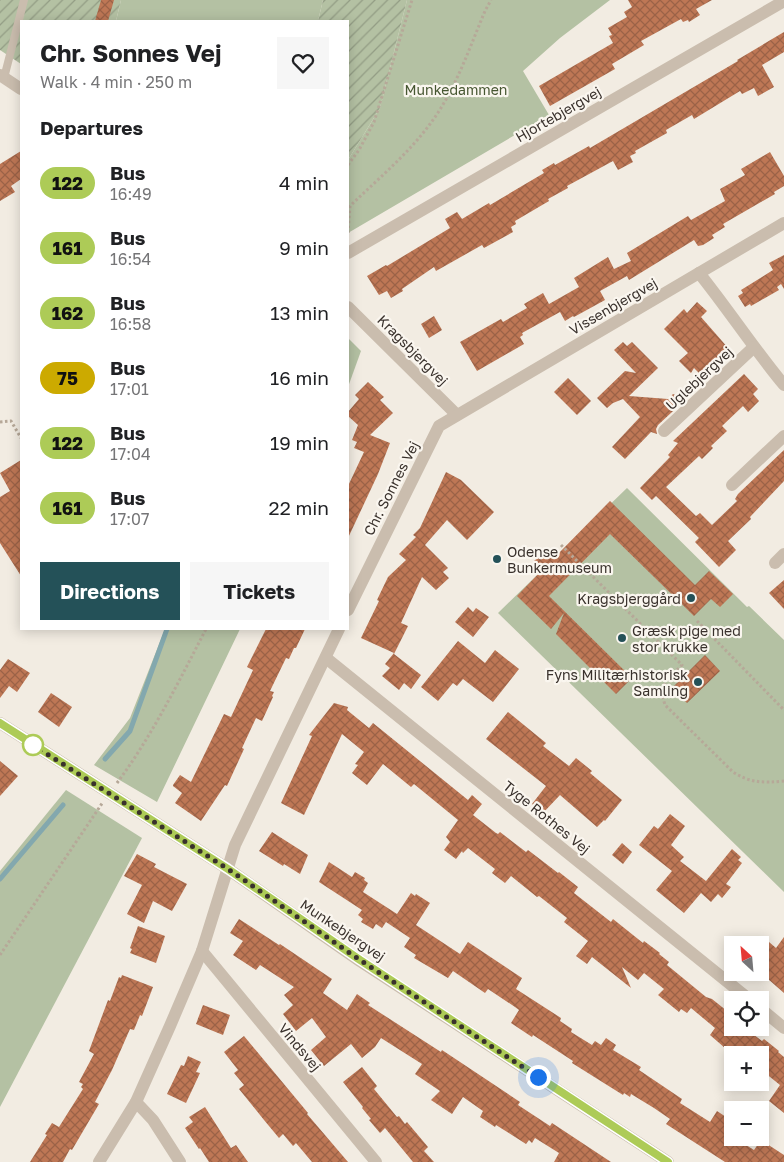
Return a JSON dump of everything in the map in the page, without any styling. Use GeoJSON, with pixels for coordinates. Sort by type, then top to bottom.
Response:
{"type":"FeatureCollection","features":[{"type":"Feature","properties":{"kind":"street","name":"Hjortebjergvej"},"geometry":{"type":"LineString","coordinates":[[349,252],[784,1]]}},
{"type":"Feature","properties":{"kind":"street"},"geometry":{"type":"LineString","coordinates":[[2,77],[20,88]]}},
{"type":"Feature","properties":{"kind":"street","name":"Vissenbjergvej"},"geometry":{"type":"LineString","coordinates":[[457,415],[784,223]]}},
{"type":"Feature","properties":{"kind":"street","name":"Uglebjergvej"},"geometry":{"type":"LineString","coordinates":[[699,273],[728,308],[754,347],[784,385]]}},
{"type":"Feature","properties":{"kind":"street","name":"Kragsbjergvej"},"geometry":{"type":"LineString","coordinates":[[349,308],[457,415]]}},
{"type":"Feature","properties":{"kind":"street","name":"Uglebjergvej"},"geometry":{"type":"LineString","coordinates":[[664,431],[754,347]]}},
{"type":"Feature","properties":{"kind":"street","name":"Chr. Sonnes Vej"},"geometry":{"type":"LineString","coordinates":[[349,608],[439,426],[457,415]]}},
{"type":"Feature","properties":{"kind":"street"},"geometry":{"type":"LineString","coordinates":[[732,485],[784,436]]}},
{"type":"Feature","properties":{"kind":"street"},"geometry":{"type":"LineString","coordinates":[[99,1162],[136,1102],[202,951],[235,845],[339,630]]}},
{"type":"Feature","properties":{"kind":"street","name":"Tyge Rothes Vej"},"geometry":{"type":"LineString","coordinates":[[326,658],[739,991]]}},
{"type":"Feature","properties":{"kind":"street","name":"Munkebjergvej"},"geometry":{"type":"LineString","coordinates":[[0,724],[228,869],[368,966],[668,1162]]}},
{"type":"Feature","properties":{"kind":"street","name":"Vindsvej"},"geometry":{"type":"LineString","coordinates":[[202,951],[376,1162]]}},
{"type":"Feature","properties":{"kind":"street"},"geometry":{"type":"LineString","coordinates":[[769,1016],[784,1028]]}},
{"type":"Feature","properties":{"kind":"street"},"geometry":{"type":"LineString","coordinates":[[136,1102],[153,1120],[180,1162]]}},
{"type":"Feature","properties":{"kind":"lane"},"geometry":{"type":"LineString","coordinates":[[2,77],[24,0]]}},
{"type":"Feature","properties":{"kind":"path"},"geometry":{"type":"LineString","coordinates":[[349,164],[359,150],[374,122],[412,0]]}},
{"type":"Feature","properties":{"kind":"path"},"geometry":{"type":"LineString","coordinates":[[349,207],[398,160],[430,124],[450,90],[491,0]]}},
{"type":"Feature","properties":{"kind":"path"},"geometry":{"type":"LineString","coordinates":[[0,422],[11,421],[20,436]]}},
{"type":"Feature","properties":{"kind":"path"},"geometry":{"type":"LineString","coordinates":[[561,545],[682,665],[667,680],[661,691],[665,705],[733,772],[744,779],[754,782],[784,781]]}},
{"type":"Feature","properties":{"kind":"path"},"geometry":{"type":"LineString","coordinates":[[697,621],[784,710]]}},
{"type":"Feature","properties":{"kind":"path"},"geometry":{"type":"LineString","coordinates":[[0,956],[108,794],[134,760],[205,630]]}},
{"type":"Feature","properties":{"kind":"green space"},"geometry":{"type":"Polygon","coordinates":[[[0,0],[121,0],[116,20],[20,20],[20,63],[0,50],[0,0]]]}},
{"type":"Feature","properties":{"kind":"green space"},"geometry":{"type":"Polygon","coordinates":[[[121,0],[323,0],[318,20],[116,20],[121,0]]]}},
{"type":"Feature","properties":{"kind":"green space"},"geometry":{"type":"Polygon","coordinates":[[[323,0],[407,0],[380,108],[349,158],[349,20],[318,20],[323,0]]]}},
{"type":"Feature","properties":{"kind":"green space","name":"Munkedammen"},"geometry":{"type":"Polygon","coordinates":[[[407,0],[610,0],[560,38],[523,71],[549,115],[349,232],[349,158],[380,108],[407,0]]]}},
{"type":"Feature","properties":{"kind":"green space"},"geometry":{"type":"Polygon","coordinates":[[[349,339],[361,351],[349,384],[349,339]]]}},
{"type":"Feature","properties":{"kind":"green space"},"geometry":{"type":"Polygon","coordinates":[[[627,488],[747,607],[749,606],[784,640],[784,892],[498,613],[627,488]]]}},
{"type":"Feature","properties":{"kind":"green space"},"geometry":{"type":"Polygon","coordinates":[[[165,630],[240,630],[157,802],[94,765],[130,718],[165,630]]]}},
{"type":"Feature","properties":{"kind":"green space"},"geometry":{"type":"Polygon","coordinates":[[[66,790],[142,838],[0,1107],[0,871],[66,790]]]}},
{"type":"Feature","properties":{"kind":"building"},"geometry":{"type":"Polygon","coordinates":[[[101,0],[114,0],[108,20],[95,20],[101,0]]]}},
{"type":"Feature","properties":{"kind":"building"},"geometry":{"type":"Polygon","coordinates":[[[628,0],[712,0],[696,9],[700,15],[689,22],[688,20],[683,22],[681,19],[641,41],[644,45],[612,64],[615,69],[550,106],[539,86],[613,43],[609,36],[612,35],[608,28],[627,17],[624,12],[632,7],[628,0]]]}},
{"type":"Feature","properties":{"kind":"building"},"geometry":{"type":"Polygon","coordinates":[[[784,32],[784,52],[762,65],[774,87],[758,96],[754,88],[742,94],[740,91],[694,119],[692,115],[666,130],[667,133],[635,151],[636,153],[630,156],[633,162],[618,170],[613,161],[567,186],[568,188],[548,199],[549,201],[515,221],[516,224],[511,227],[513,232],[484,248],[482,245],[436,271],[434,267],[391,298],[387,291],[379,295],[367,276],[450,228],[445,219],[457,212],[462,219],[489,203],[490,205],[544,173],[542,170],[589,146],[590,148],[784,32]]]}},
{"type":"Feature","properties":{"kind":"building"},"geometry":{"type":"Polygon","coordinates":[[[20,152],[20,180],[11,186],[15,192],[0,201],[0,164],[20,152]]]}},
{"type":"Feature","properties":{"kind":"building"},"geometry":{"type":"Polygon","coordinates":[[[770,152],[784,176],[784,186],[774,192],[775,194],[723,224],[725,227],[712,235],[714,238],[703,245],[698,246],[694,240],[629,280],[627,276],[600,291],[605,300],[565,321],[560,312],[522,333],[523,335],[520,337],[524,344],[477,371],[460,342],[501,319],[503,322],[527,308],[524,304],[543,293],[549,304],[579,287],[574,278],[608,257],[614,269],[631,261],[627,253],[688,216],[691,220],[725,201],[720,189],[745,175],[741,169],[770,152]]]}},
{"type":"Feature","properties":{"kind":"building"},"geometry":{"type":"Polygon","coordinates":[[[784,255],[784,289],[781,284],[777,287],[779,290],[751,306],[750,304],[745,307],[738,296],[743,293],[741,290],[773,270],[769,263],[784,255]]]}},
{"type":"Feature","properties":{"kind":"building"},"geometry":{"type":"Polygon","coordinates":[[[697,302],[707,311],[701,317],[729,349],[706,370],[704,368],[699,373],[694,368],[691,373],[679,361],[688,353],[664,329],[684,309],[687,313],[697,302]]]}},
{"type":"Feature","properties":{"kind":"building"},"geometry":{"type":"Polygon","coordinates":[[[434,316],[442,330],[429,338],[421,324],[434,316]]]}},
{"type":"Feature","properties":{"kind":"building"},"geometry":{"type":"Polygon","coordinates":[[[623,342],[627,346],[632,342],[658,368],[629,396],[668,399],[673,394],[686,399],[658,425],[656,429],[657,434],[651,432],[625,459],[612,447],[640,417],[623,399],[607,408],[597,398],[625,371],[636,373],[614,350],[623,342]]]}},
{"type":"Feature","properties":{"kind":"building"},"geometry":{"type":"Polygon","coordinates":[[[744,374],[758,389],[753,394],[759,401],[748,412],[743,406],[722,426],[727,431],[711,446],[713,448],[702,459],[699,456],[666,487],[696,516],[700,513],[712,525],[737,501],[735,499],[738,494],[784,450],[784,481],[750,517],[751,519],[728,541],[736,550],[719,567],[695,542],[699,538],[656,496],[652,500],[640,488],[670,457],[668,455],[678,443],[673,441],[744,374]]]}},
{"type":"Feature","properties":{"kind":"building"},"geometry":{"type":"Polygon","coordinates":[[[568,378],[591,401],[577,415],[554,392],[568,378]]]}},
{"type":"Feature","properties":{"kind":"building"},"geometry":{"type":"Polygon","coordinates":[[[368,382],[384,397],[380,400],[393,413],[370,435],[390,443],[378,474],[349,536],[349,484],[364,452],[354,448],[357,442],[352,440],[358,425],[349,417],[349,411],[359,399],[355,395],[368,382]]]}},
{"type":"Feature","properties":{"kind":"building"},"geometry":{"type":"Polygon","coordinates":[[[20,461],[20,574],[0,543],[0,497],[10,491],[0,473],[20,461]]]}},
{"type":"Feature","properties":{"kind":"building"},"geometry":{"type":"Polygon","coordinates":[[[446,472],[461,480],[494,512],[467,540],[447,520],[425,545],[448,568],[443,572],[449,578],[436,590],[422,577],[401,623],[408,626],[394,654],[421,675],[411,689],[404,683],[399,690],[382,676],[390,668],[385,664],[394,653],[361,638],[388,577],[406,560],[399,554],[416,537],[413,535],[420,528],[446,472]]]}},
{"type":"Feature","properties":{"kind":"building","name":"Kragsbjerggård"},"geometry":{"type":"Polygon","coordinates":[[[610,501],[695,585],[709,571],[733,594],[720,607],[711,599],[694,616],[610,534],[549,596],[632,678],[616,694],[556,634],[564,613],[551,629],[517,596],[543,569],[534,561],[548,548],[556,556],[610,501]]]}},
{"type":"Feature","properties":{"kind":"building"},"geometry":{"type":"Polygon","coordinates":[[[784,580],[784,609],[769,593],[784,580]]]}},
{"type":"Feature","properties":{"kind":"building"},"geometry":{"type":"Polygon","coordinates":[[[468,607],[473,612],[476,608],[489,617],[473,637],[455,622],[468,607]]]}},
{"type":"Feature","properties":{"kind":"building"},"geometry":{"type":"Polygon","coordinates":[[[266,630],[305,630],[289,659],[286,658],[270,691],[274,692],[273,697],[262,721],[256,718],[227,786],[225,785],[201,821],[175,803],[182,793],[173,785],[180,775],[191,782],[224,714],[231,717],[253,670],[247,667],[266,630]]]}},
{"type":"Feature","properties":{"kind":"building"},"geometry":{"type":"Polygon","coordinates":[[[458,641],[485,663],[495,650],[519,669],[493,702],[463,679],[457,686],[453,683],[438,701],[421,687],[458,641]]]}},
{"type":"Feature","properties":{"kind":"building"},"geometry":{"type":"Polygon","coordinates":[[[705,655],[720,671],[687,703],[672,688],[705,655]]]}},
{"type":"Feature","properties":{"kind":"building"},"geometry":{"type":"Polygon","coordinates":[[[8,659],[30,673],[17,692],[9,686],[0,698],[0,670],[8,659]]]}},
{"type":"Feature","properties":{"kind":"building"},"geometry":{"type":"Polygon","coordinates":[[[51,693],[72,707],[59,727],[38,712],[51,693]]]}},
{"type":"Feature","properties":{"kind":"building"},"geometry":{"type":"Polygon","coordinates":[[[334,703],[348,707],[347,710],[369,728],[373,723],[468,800],[472,795],[482,804],[473,815],[496,833],[500,832],[526,852],[528,850],[559,872],[578,887],[574,893],[611,922],[613,919],[643,943],[644,941],[660,953],[669,962],[667,965],[706,997],[712,999],[724,1009],[724,1036],[755,1036],[762,1041],[764,1039],[779,1051],[784,1057],[784,1113],[769,1101],[780,1085],[769,1076],[769,1046],[724,1047],[710,1035],[715,1028],[691,1008],[687,1013],[681,1009],[679,1012],[658,995],[664,989],[644,973],[638,980],[622,967],[631,988],[592,957],[587,964],[576,956],[588,941],[564,922],[567,918],[511,876],[505,883],[492,873],[495,869],[468,848],[463,853],[462,851],[456,859],[444,850],[450,842],[446,837],[458,820],[414,784],[411,787],[383,764],[367,785],[352,773],[358,765],[355,764],[364,752],[342,734],[304,815],[281,803],[312,736],[309,735],[334,703]]]}},
{"type":"Feature","properties":{"kind":"building"},"geometry":{"type":"Polygon","coordinates":[[[508,712],[546,743],[543,746],[569,766],[576,758],[592,771],[590,773],[622,800],[605,821],[597,827],[560,795],[543,813],[532,804],[546,786],[486,739],[508,712]]]}},
{"type":"Feature","properties":{"kind":"building"},"geometry":{"type":"Polygon","coordinates":[[[0,761],[18,776],[0,796],[0,761]]]}},
{"type":"Feature","properties":{"kind":"building"},"geometry":{"type":"Polygon","coordinates":[[[670,814],[685,826],[671,845],[684,857],[680,861],[706,881],[732,849],[741,857],[738,860],[742,863],[726,884],[731,887],[722,898],[718,894],[711,902],[701,893],[684,913],[656,890],[672,871],[639,845],[654,826],[658,829],[670,814]]]}},
{"type":"Feature","properties":{"kind":"building"},"geometry":{"type":"Polygon","coordinates":[[[272,832],[308,855],[300,874],[259,851],[272,832]]]}},
{"type":"Feature","properties":{"kind":"building"},"geometry":{"type":"Polygon","coordinates":[[[622,843],[632,852],[623,864],[612,855],[622,843]]]}},
{"type":"Feature","properties":{"kind":"building"},"geometry":{"type":"Polygon","coordinates":[[[137,854],[156,864],[154,867],[187,884],[172,911],[153,901],[144,923],[127,914],[142,885],[124,876],[137,854]]]}},
{"type":"Feature","properties":{"kind":"building"},"geometry":{"type":"Polygon","coordinates":[[[329,862],[352,877],[355,872],[365,878],[364,880],[368,883],[363,892],[397,914],[411,893],[415,896],[416,894],[430,903],[416,925],[460,954],[468,942],[522,978],[516,989],[561,1018],[560,1021],[572,1029],[571,1032],[592,1045],[595,1041],[601,1045],[606,1038],[616,1045],[613,1050],[641,1067],[639,1070],[682,1099],[680,1103],[710,1122],[717,1111],[724,1116],[724,1146],[748,1146],[754,1150],[757,1146],[769,1145],[784,1155],[784,1162],[725,1162],[666,1124],[670,1119],[654,1108],[631,1094],[630,1097],[624,1093],[623,1095],[572,1063],[573,1061],[533,1035],[532,1037],[511,1023],[519,1010],[488,989],[485,993],[453,971],[448,978],[414,958],[416,955],[404,947],[410,938],[386,922],[382,928],[376,924],[373,929],[361,922],[363,919],[358,915],[362,910],[319,882],[329,862]]]}},
{"type":"Feature","properties":{"kind":"building"},"geometry":{"type":"Polygon","coordinates":[[[239,919],[332,979],[323,993],[347,1010],[357,994],[370,1003],[368,1005],[441,1052],[442,1050],[520,1102],[518,1105],[550,1126],[552,1123],[611,1162],[554,1162],[559,1153],[535,1138],[532,1143],[529,1140],[526,1144],[496,1125],[495,1127],[480,1117],[483,1111],[463,1097],[452,1114],[431,1100],[440,1091],[415,1074],[422,1064],[381,1038],[375,1047],[362,1058],[351,1044],[324,1066],[311,1050],[326,1037],[312,1018],[296,1031],[283,1014],[293,1005],[284,995],[294,987],[260,965],[256,970],[233,955],[243,941],[230,933],[239,919]]]}},
{"type":"Feature","properties":{"kind":"building"},"geometry":{"type":"Polygon","coordinates":[[[138,926],[165,936],[156,963],[130,953],[138,926]]]}},
{"type":"Feature","properties":{"kind":"building"},"geometry":{"type":"Polygon","coordinates":[[[784,937],[784,993],[769,980],[769,942],[776,948],[784,937]]]}},
{"type":"Feature","properties":{"kind":"building"},"geometry":{"type":"Polygon","coordinates":[[[122,975],[153,987],[142,1016],[140,1015],[134,1030],[130,1029],[95,1102],[99,1104],[63,1162],[30,1162],[47,1135],[45,1134],[52,1123],[59,1127],[83,1089],[81,1087],[83,1084],[79,1082],[94,1054],[89,1051],[108,1000],[110,1001],[119,977],[121,978],[122,975]]]}},
{"type":"Feature","properties":{"kind":"building"},"geometry":{"type":"Polygon","coordinates":[[[203,1005],[230,1015],[223,1035],[196,1024],[203,1005]]]}},
{"type":"Feature","properties":{"kind":"building"},"geometry":{"type":"Polygon","coordinates":[[[244,1036],[348,1162],[312,1162],[296,1143],[293,1146],[283,1134],[279,1138],[264,1120],[239,1089],[244,1085],[234,1073],[238,1070],[224,1052],[244,1036]]]}},
{"type":"Feature","properties":{"kind":"building"},"geometry":{"type":"Polygon","coordinates":[[[188,1056],[201,1062],[196,1072],[200,1073],[186,1103],[167,1094],[181,1065],[184,1066],[188,1056]]]}},
{"type":"Feature","properties":{"kind":"building"},"geometry":{"type":"Polygon","coordinates":[[[362,1067],[377,1086],[374,1089],[397,1117],[399,1116],[405,1124],[407,1122],[428,1147],[424,1151],[434,1162],[413,1162],[385,1128],[380,1133],[369,1120],[371,1119],[363,1107],[343,1082],[362,1067]]]}},
{"type":"Feature","properties":{"kind":"building"},"geometry":{"type":"Polygon","coordinates":[[[205,1107],[231,1148],[236,1145],[248,1162],[209,1162],[185,1128],[193,1122],[189,1117],[205,1107]]]}},
{"type":"Feature","properties":{"kind":"waterway"},"geometry":{"type":"LineString","coordinates":[[105,759],[130,731],[167,630]]}},
{"type":"Feature","properties":{"kind":"waterway"},"geometry":{"type":"LineString","coordinates":[[0,879],[63,805]]}},
{"type":"Feature","properties":{"kind":"bus line","name":"122"},"geometry":{"type":"LineString","coordinates":[[0,723],[108,794],[228,869],[360,960],[668,1162]]}},
{"type":"Feature","properties":{"kind":"place","name":"Odense Bunkermuseum"},"geometry":{"type":"Point","coordinates":[497,559]}},
{"type":"Feature","properties":{"kind":"place","name":"Kragsbjerggård"},"geometry":{"type":"Point","coordinates":[691,598]}},
{"type":"Feature","properties":{"kind":"place","name":"Græsk pige med stor krukke"},"geometry":{"type":"Point","coordinates":[622,638]}},
{"type":"Feature","properties":{"kind":"place","name":"Fyns Militærhistorisk Samling"},"geometry":{"type":"Point","coordinates":[698,682]}},
{"type":"Feature","properties":{"kind":"route"},"geometry":{"type":"LineString","coordinates":[[33,745],[228,869],[360,960],[538,1077]]}}]}
